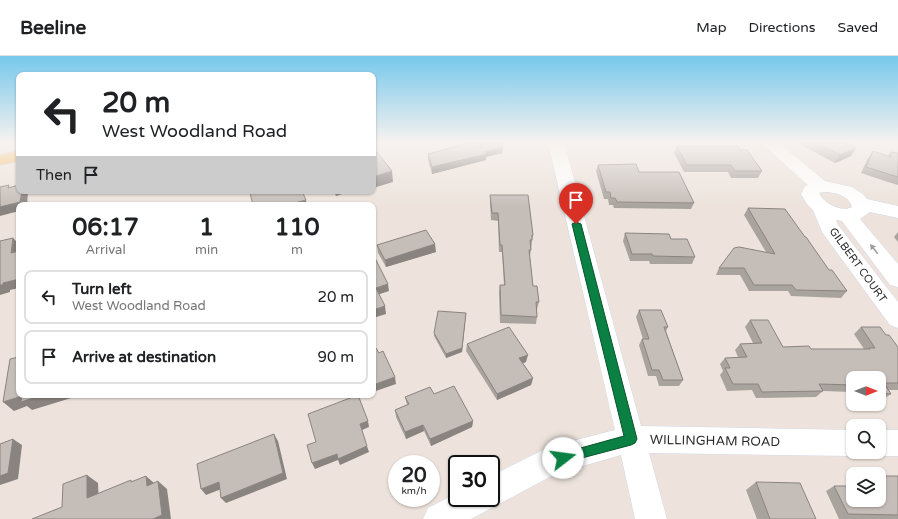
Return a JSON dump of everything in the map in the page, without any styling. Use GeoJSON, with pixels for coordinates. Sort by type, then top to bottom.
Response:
{"type":"FeatureCollection","features":[{"type":"Feature","properties":{"kind":"street"},"geometry":{"type":"LineString","coordinates":[[561,164],[651,519]]}},
{"type":"Feature","properties":{"kind":"street"},"geometry":{"type":"LineString","coordinates":[[794,164],[820,186]]}},
{"type":"Feature","properties":{"kind":"street"},"geometry":{"type":"LineString","coordinates":[[854,210],[858,199],[845,191],[828,186],[820,186],[811,190],[810,194],[815,204],[834,213],[854,210],[898,212]]}},
{"type":"Feature","properties":{"kind":"street","name":"GILBERT COURT"},"geometry":{"type":"LineString","coordinates":[[822,208],[829,227],[896,313]]}},
{"type":"Feature","properties":{"kind":"street","name":"GILBERT COURT"},"geometry":{"type":"LineString","coordinates":[[854,210],[898,279]]}},
{"type":"Feature","properties":{"kind":"street","name":"WILLINGHAM ROAD"},"geometry":{"type":"LineString","coordinates":[[500,487],[549,461],[631,439],[846,443]]}},
{"type":"Feature","properties":{"kind":"street"},"geometry":{"type":"LineString","coordinates":[[886,443],[898,443]]}},
{"type":"Feature","properties":{"kind":"street"},"geometry":{"type":"LineString","coordinates":[[439,519],[462,507]]}},
{"type":"Feature","properties":{"kind":"building"},"geometry":{"type":"Polygon","coordinates":[[[376,164],[386,164],[392,171],[376,176],[376,164]]]}},
{"type":"Feature","properties":{"kind":"building"},"geometry":{"type":"Polygon","coordinates":[[[431,164],[446,164],[432,167],[431,164]]]}},
{"type":"Feature","properties":{"kind":"building"},"geometry":{"type":"Polygon","coordinates":[[[636,164],[639,172],[679,172],[694,203],[617,202],[615,198],[611,198],[610,192],[606,192],[598,165],[636,164]]]}},
{"type":"Feature","properties":{"kind":"building"},"geometry":{"type":"Polygon","coordinates":[[[686,164],[757,164],[762,171],[735,171],[731,165],[687,165],[686,164]]]}},
{"type":"Feature","properties":{"kind":"building"},"geometry":{"type":"Polygon","coordinates":[[[867,164],[898,164],[898,177],[866,167],[867,164]]]}},
{"type":"Feature","properties":{"kind":"building"},"geometry":{"type":"Polygon","coordinates":[[[9,185],[8,188],[16,186],[16,194],[21,194],[20,202],[0,207],[0,187],[9,185]]]}},
{"type":"Feature","properties":{"kind":"building"},"geometry":{"type":"Polygon","coordinates":[[[250,194],[303,194],[306,200],[298,202],[252,202],[250,194]]]}},
{"type":"Feature","properties":{"kind":"building"},"geometry":{"type":"Polygon","coordinates":[[[490,195],[528,195],[533,235],[532,240],[530,240],[531,250],[529,250],[533,286],[537,286],[539,302],[536,302],[537,317],[501,315],[500,285],[505,285],[502,245],[500,245],[498,213],[492,213],[490,195]]]}},
{"type":"Feature","properties":{"kind":"building"},"geometry":{"type":"Polygon","coordinates":[[[748,208],[785,209],[829,270],[832,270],[847,291],[796,290],[792,285],[754,285],[744,268],[719,268],[734,248],[739,247],[775,254],[748,208]]]}},
{"type":"Feature","properties":{"kind":"building"},"geometry":{"type":"Polygon","coordinates":[[[426,230],[435,244],[385,260],[377,245],[426,230]]]}},
{"type":"Feature","properties":{"kind":"building"},"geometry":{"type":"Polygon","coordinates":[[[625,233],[669,234],[671,239],[687,239],[695,257],[632,254],[625,233]]]}},
{"type":"Feature","properties":{"kind":"building"},"geometry":{"type":"Polygon","coordinates":[[[13,238],[11,253],[16,252],[16,280],[3,283],[3,285],[0,285],[0,241],[13,238]]]}},
{"type":"Feature","properties":{"kind":"building"},"geometry":{"type":"Polygon","coordinates":[[[376,260],[388,284],[376,288],[376,260]]]}},
{"type":"Feature","properties":{"kind":"building"},"geometry":{"type":"Polygon","coordinates":[[[376,288],[385,306],[376,309],[376,288]]]}},
{"type":"Feature","properties":{"kind":"building"},"geometry":{"type":"Polygon","coordinates":[[[639,310],[661,310],[668,327],[664,327],[683,380],[663,380],[659,370],[652,370],[642,339],[649,339],[639,310]]]}},
{"type":"Feature","properties":{"kind":"building"},"geometry":{"type":"Polygon","coordinates":[[[438,311],[466,313],[462,348],[446,354],[434,333],[438,311]]]}},
{"type":"Feature","properties":{"kind":"building"},"geometry":{"type":"Polygon","coordinates":[[[750,320],[768,320],[783,347],[809,346],[811,349],[875,348],[861,327],[880,327],[886,335],[889,335],[898,347],[898,383],[886,383],[886,371],[846,371],[846,385],[819,384],[823,391],[762,392],[758,384],[733,384],[725,368],[730,368],[725,358],[747,357],[740,344],[762,343],[750,320]]]}},
{"type":"Feature","properties":{"kind":"building"},"geometry":{"type":"Polygon","coordinates":[[[509,327],[528,355],[519,358],[533,378],[497,394],[467,344],[509,327]]]}},
{"type":"Feature","properties":{"kind":"building"},"geometry":{"type":"Polygon","coordinates":[[[376,348],[379,353],[383,351],[395,377],[376,384],[376,348]]]}},
{"type":"Feature","properties":{"kind":"building"},"geometry":{"type":"Polygon","coordinates":[[[16,358],[16,398],[3,402],[10,359],[16,358]]]}},
{"type":"Feature","properties":{"kind":"building"},"geometry":{"type":"Polygon","coordinates":[[[454,386],[473,421],[430,439],[423,425],[405,432],[395,410],[409,404],[405,397],[430,387],[434,394],[454,386]]]}},
{"type":"Feature","properties":{"kind":"building"},"geometry":{"type":"Polygon","coordinates":[[[886,386],[891,394],[886,394],[886,386]]]}},
{"type":"Feature","properties":{"kind":"building"},"geometry":{"type":"Polygon","coordinates":[[[22,398],[34,398],[21,402],[22,398]]]}},
{"type":"Feature","properties":{"kind":"building"},"geometry":{"type":"Polygon","coordinates":[[[350,398],[359,398],[368,421],[360,424],[367,446],[338,459],[337,454],[312,463],[307,445],[316,442],[308,414],[350,398]]]}},
{"type":"Feature","properties":{"kind":"building"},"geometry":{"type":"Polygon","coordinates":[[[274,434],[283,473],[221,498],[219,482],[201,489],[197,464],[274,434]]]}},
{"type":"Feature","properties":{"kind":"building"},"geometry":{"type":"Polygon","coordinates":[[[13,439],[8,473],[0,476],[0,444],[13,439]]]}},
{"type":"Feature","properties":{"kind":"building"},"geometry":{"type":"Polygon","coordinates":[[[87,475],[87,498],[131,480],[131,482],[146,476],[147,486],[158,481],[162,515],[153,519],[32,519],[62,507],[63,484],[87,475]]]}},
{"type":"Feature","properties":{"kind":"building"},"geometry":{"type":"Polygon","coordinates":[[[886,476],[898,476],[898,515],[848,514],[834,486],[846,486],[846,507],[886,507],[886,476]]]}},
{"type":"Feature","properties":{"kind":"building"},"geometry":{"type":"Polygon","coordinates":[[[756,482],[800,483],[816,519],[770,519],[756,482]]]}},
{"type":"Feature","properties":{"kind":"route"},"geometry":{"type":"LineString","coordinates":[[563,458],[631,439],[576,224]]}}]}
